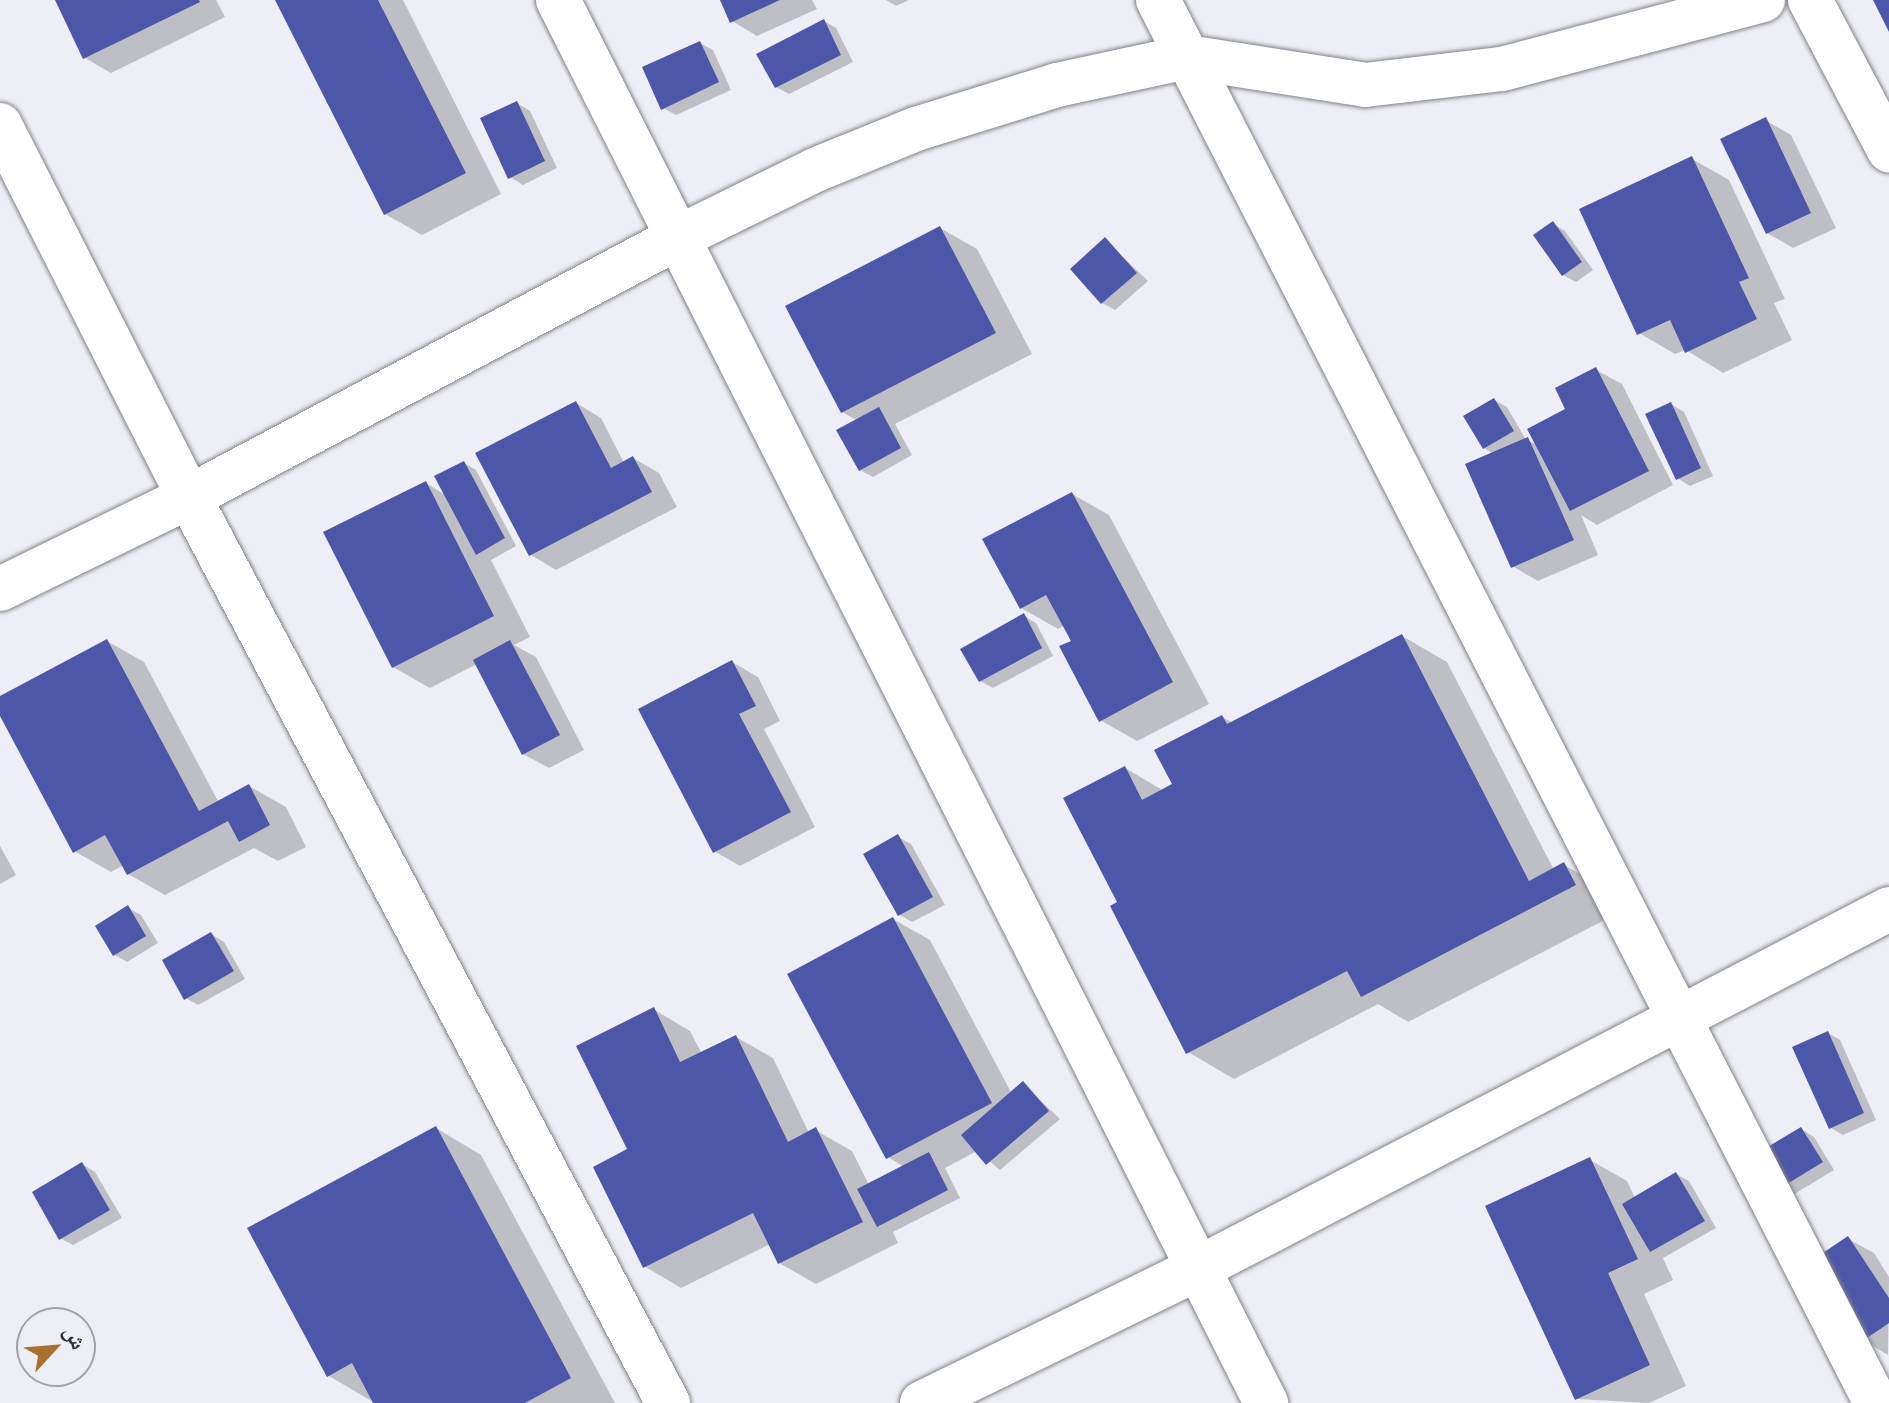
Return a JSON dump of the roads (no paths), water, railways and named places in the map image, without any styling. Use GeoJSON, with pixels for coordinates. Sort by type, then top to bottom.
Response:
{"type":"FeatureCollection","features":[{"type":"Feature","properties":{"kind":"street"},"geometry":{"type":"LineString","coordinates":[[558,0],[1266,1403]]}},
{"type":"Feature","properties":{"kind":"street"},"geometry":{"type":"LineString","coordinates":[[1158,0],[1876,1403]]}},
{"type":"Feature","properties":{"kind":"street"},"geometry":{"type":"LineString","coordinates":[[0,589],[189,497],[679,237],[815,170],[916,129],[1057,85],[1187,57],[1365,85],[1502,69],[1763,0]]}},
{"type":"Feature","properties":{"kind":"street"},"geometry":{"type":"LineString","coordinates":[[1810,0],[1889,150]]}},
{"type":"Feature","properties":{"kind":"street"},"geometry":{"type":"LineString","coordinates":[[0,125],[189,497],[668,1403]]}},
{"type":"Feature","properties":{"kind":"street"},"geometry":{"type":"LineString","coordinates":[[922,1403],[1197,1269],[1678,1016],[1889,909]]}}]}
